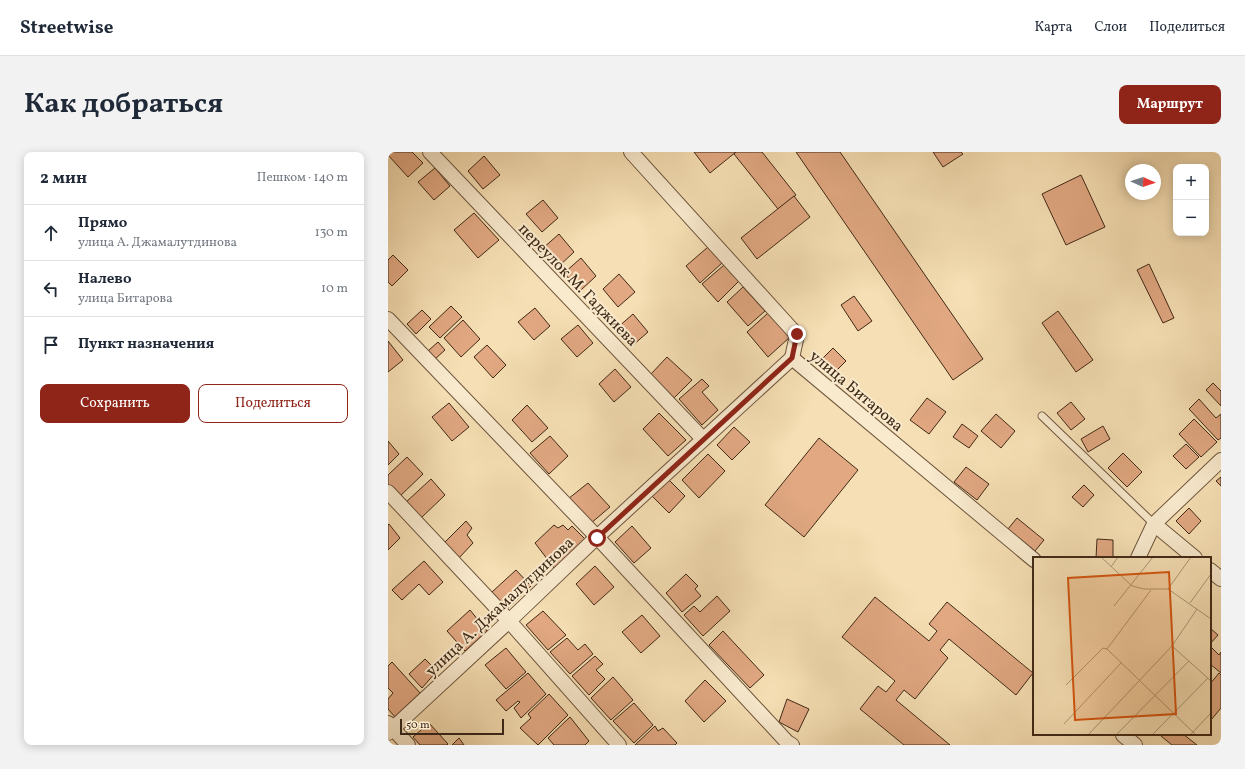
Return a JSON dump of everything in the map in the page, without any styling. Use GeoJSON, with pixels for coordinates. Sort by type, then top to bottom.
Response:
{"type":"FeatureCollection","features":[{"type":"Feature","properties":{"kind":"street","name":"переулок М. Гаджиева"},"geometry":{"type":"LineString","coordinates":[[430,152],[703,439]]}},
{"type":"Feature","properties":{"kind":"street","name":"улица Битарова"},"geometry":{"type":"LineString","coordinates":[[631,152],[797,334],[792,358],[1033,559]]}},
{"type":"Feature","properties":{"kind":"street"},"geometry":{"type":"LineString","coordinates":[[388,318],[597,538],[788,744]]}},
{"type":"Feature","properties":{"kind":"street","name":"улица А. Джамалутдинова"},"geometry":{"type":"LineString","coordinates":[[390,728],[509,621],[703,439],[792,358]]}},
{"type":"Feature","properties":{"kind":"street"},"geometry":{"type":"LineString","coordinates":[[1138,557],[1154,524],[1221,460]]}},
{"type":"Feature","properties":{"kind":"street"},"geometry":{"type":"LineString","coordinates":[[388,492],[509,621],[619,745]]}},
{"type":"Feature","properties":{"kind":"street"},"geometry":{"type":"LineString","coordinates":[[1154,524],[1195,557]]}},
{"type":"Feature","properties":{"kind":"street"},"geometry":{"type":"LineString","coordinates":[[1211,571],[1221,579]]}},
{"type":"Feature","properties":{"kind":"street"},"geometry":{"type":"LineString","coordinates":[[390,728],[408,745]]}},
{"type":"Feature","properties":{"kind":"street"},"geometry":{"type":"LineString","coordinates":[[1121,738],[1135,745]]}},
{"type":"Feature","properties":{"kind":"lane"},"geometry":{"type":"LineString","coordinates":[[1042,416],[1154,524]]}},
{"type":"Feature","properties":{"kind":"building"},"geometry":{"type":"Polygon","coordinates":[[[388,152],[412,152],[423,163],[408,177],[388,155],[388,152]]]}},
{"type":"Feature","properties":{"kind":"building"},"geometry":{"type":"Polygon","coordinates":[[[694,152],[736,152],[710,173],[694,152]]]}},
{"type":"Feature","properties":{"kind":"building"},"geometry":{"type":"Polygon","coordinates":[[[736,152],[762,152],[796,195],[778,209],[734,154],[736,152]]]}},
{"type":"Feature","properties":{"kind":"building"},"geometry":{"type":"Polygon","coordinates":[[[796,152],[840,152],[983,359],[953,380],[796,152]]]}},
{"type":"Feature","properties":{"kind":"building"},"geometry":{"type":"Polygon","coordinates":[[[933,152],[961,152],[963,154],[943,167],[933,152]]]}},
{"type":"Feature","properties":{"kind":"building"},"geometry":{"type":"Polygon","coordinates":[[[484,156],[500,175],[483,189],[468,171],[484,156]]]}},
{"type":"Feature","properties":{"kind":"building"},"geometry":{"type":"Polygon","coordinates":[[[435,168],[450,186],[434,200],[418,182],[435,168]]]}},
{"type":"Feature","properties":{"kind":"building"},"geometry":{"type":"Polygon","coordinates":[[[1081,175],[1105,227],[1066,245],[1042,194],[1081,175]]]}},
{"type":"Feature","properties":{"kind":"building"},"geometry":{"type":"Polygon","coordinates":[[[794,196],[810,217],[757,259],[741,238],[794,196]]]}},
{"type":"Feature","properties":{"kind":"building"},"geometry":{"type":"Polygon","coordinates":[[[543,200],[558,218],[542,232],[526,214],[543,200]]]}},
{"type":"Feature","properties":{"kind":"building"},"geometry":{"type":"Polygon","coordinates":[[[474,213],[499,240],[478,258],[454,230],[474,213]]]}},
{"type":"Feature","properties":{"kind":"building"},"geometry":{"type":"Polygon","coordinates":[[[559,234],[574,252],[558,267],[542,249],[559,234]]]}},
{"type":"Feature","properties":{"kind":"building"},"geometry":{"type":"Polygon","coordinates":[[[708,247],[722,263],[700,283],[686,266],[708,247]]]}},
{"type":"Feature","properties":{"kind":"building"},"geometry":{"type":"Polygon","coordinates":[[[393,255],[408,270],[392,286],[388,282],[388,260],[393,255]]]}},
{"type":"Feature","properties":{"kind":"building"},"geometry":{"type":"Polygon","coordinates":[[[581,258],[596,276],[580,291],[564,273],[581,258]]]}},
{"type":"Feature","properties":{"kind":"building"},"geometry":{"type":"Polygon","coordinates":[[[1149,264],[1174,318],[1163,323],[1137,270],[1149,264]]]}},
{"type":"Feature","properties":{"kind":"building"},"geometry":{"type":"Polygon","coordinates":[[[724,265],[739,281],[718,302],[702,284],[724,265]]]}},
{"type":"Feature","properties":{"kind":"building"},"geometry":{"type":"Polygon","coordinates":[[[619,274],[635,292],[618,307],[603,289],[619,274]]]}},
{"type":"Feature","properties":{"kind":"building"},"geometry":{"type":"Polygon","coordinates":[[[743,287],[765,311],[748,326],[727,302],[743,287]]]}},
{"type":"Feature","properties":{"kind":"building"},"geometry":{"type":"Polygon","coordinates":[[[854,296],[872,321],[858,331],[841,305],[854,296]]]}},
{"type":"Feature","properties":{"kind":"building"},"geometry":{"type":"Polygon","coordinates":[[[451,306],[462,317],[440,338],[429,327],[451,306]]]}},
{"type":"Feature","properties":{"kind":"building"},"geometry":{"type":"Polygon","coordinates":[[[535,308],[550,326],[534,340],[518,322],[535,308]]]}},
{"type":"Feature","properties":{"kind":"building"},"geometry":{"type":"Polygon","coordinates":[[[422,310],[431,319],[416,334],[407,324],[422,310]]]}},
{"type":"Feature","properties":{"kind":"building"},"geometry":{"type":"Polygon","coordinates":[[[1058,311],[1093,360],[1076,372],[1042,323],[1058,311]]]}},
{"type":"Feature","properties":{"kind":"building"},"geometry":{"type":"Polygon","coordinates":[[[768,313],[790,337],[768,357],[747,332],[768,313]]]}},
{"type":"Feature","properties":{"kind":"building"},"geometry":{"type":"Polygon","coordinates":[[[633,314],[648,332],[632,346],[617,328],[633,314]]]}},
{"type":"Feature","properties":{"kind":"building"},"geometry":{"type":"Polygon","coordinates":[[[463,320],[480,339],[461,357],[444,338],[463,320]]]}},
{"type":"Feature","properties":{"kind":"building"},"geometry":{"type":"Polygon","coordinates":[[[578,325],[593,343],[577,357],[561,339],[578,325]]]}},
{"type":"Feature","properties":{"kind":"building"},"geometry":{"type":"Polygon","coordinates":[[[388,341],[403,360],[388,372],[388,341]]]}},
{"type":"Feature","properties":{"kind":"building"},"geometry":{"type":"Polygon","coordinates":[[[438,342],[445,350],[435,359],[428,351],[438,342]]]}},
{"type":"Feature","properties":{"kind":"building"},"geometry":{"type":"Polygon","coordinates":[[[487,345],[506,365],[493,378],[474,357],[487,345]]]}},
{"type":"Feature","properties":{"kind":"building"},"geometry":{"type":"Polygon","coordinates":[[[833,348],[846,361],[833,374],[820,361],[833,348]]]}},
{"type":"Feature","properties":{"kind":"building"},"geometry":{"type":"Polygon","coordinates":[[[667,357],[692,380],[673,399],[651,374],[667,357]]]}},
{"type":"Feature","properties":{"kind":"building"},"geometry":{"type":"Polygon","coordinates":[[[615,369],[631,387],[614,402],[599,384],[615,369]]]}},
{"type":"Feature","properties":{"kind":"building"},"geometry":{"type":"Polygon","coordinates":[[[702,379],[709,386],[702,392],[718,410],[702,425],[679,399],[702,379]]]}},
{"type":"Feature","properties":{"kind":"building"},"geometry":{"type":"Polygon","coordinates":[[[1213,383],[1221,391],[1221,406],[1206,390],[1213,383]]]}},
{"type":"Feature","properties":{"kind":"building"},"geometry":{"type":"Polygon","coordinates":[[[927,398],[946,412],[929,434],[910,420],[927,398]]]}},
{"type":"Feature","properties":{"kind":"building"},"geometry":{"type":"Polygon","coordinates":[[[1199,399],[1216,418],[1221,414],[1221,438],[1218,440],[1189,409],[1199,399]]]}},
{"type":"Feature","properties":{"kind":"building"},"geometry":{"type":"Polygon","coordinates":[[[1071,402],[1085,419],[1071,430],[1057,413],[1071,402]]]}},
{"type":"Feature","properties":{"kind":"building"},"geometry":{"type":"Polygon","coordinates":[[[449,403],[469,427],[452,441],[432,417],[449,403]]]}},
{"type":"Feature","properties":{"kind":"building"},"geometry":{"type":"Polygon","coordinates":[[[527,405],[548,428],[532,442],[512,420],[527,405]]]}},
{"type":"Feature","properties":{"kind":"building"},"geometry":{"type":"Polygon","coordinates":[[[659,413],[686,440],[668,456],[643,429],[659,413]]]}},
{"type":"Feature","properties":{"kind":"building"},"geometry":{"type":"Polygon","coordinates":[[[996,414],[1015,431],[1001,448],[981,431],[996,414]]]}},
{"type":"Feature","properties":{"kind":"building"},"geometry":{"type":"Polygon","coordinates":[[[1194,419],[1217,442],[1201,457],[1179,434],[1194,419]]]}},
{"type":"Feature","properties":{"kind":"building"},"geometry":{"type":"Polygon","coordinates":[[[962,424],[978,436],[969,448],[953,437],[962,424]]]}},
{"type":"Feature","properties":{"kind":"building"},"geometry":{"type":"Polygon","coordinates":[[[1103,426],[1110,439],[1088,452],[1081,439],[1103,426]]]}},
{"type":"Feature","properties":{"kind":"building"},"geometry":{"type":"Polygon","coordinates":[[[734,427],[750,442],[732,460],[717,445],[734,427]]]}},
{"type":"Feature","properties":{"kind":"building"},"geometry":{"type":"Polygon","coordinates":[[[550,436],[568,456],[549,474],[530,453],[550,436]]]}},
{"type":"Feature","properties":{"kind":"building"},"geometry":{"type":"Polygon","coordinates":[[[819,438],[858,470],[804,537],[765,505],[819,438]]]}},
{"type":"Feature","properties":{"kind":"building"},"geometry":{"type":"Polygon","coordinates":[[[388,441],[399,454],[388,465],[388,441]]]}},
{"type":"Feature","properties":{"kind":"building"},"geometry":{"type":"Polygon","coordinates":[[[1186,444],[1199,457],[1186,469],[1173,456],[1186,444]]]}},
{"type":"Feature","properties":{"kind":"building"},"geometry":{"type":"Polygon","coordinates":[[[1123,453],[1142,472],[1127,487],[1108,468],[1123,453]]]}},
{"type":"Feature","properties":{"kind":"building"},"geometry":{"type":"Polygon","coordinates":[[[708,454],[725,471],[699,498],[682,480],[708,454]]]}},
{"type":"Feature","properties":{"kind":"building"},"geometry":{"type":"Polygon","coordinates":[[[407,457],[423,474],[399,497],[388,485],[388,475],[407,457]]]}},
{"type":"Feature","properties":{"kind":"building"},"geometry":{"type":"Polygon","coordinates":[[[966,467],[989,484],[977,500],[954,482],[966,467]]]}},
{"type":"Feature","properties":{"kind":"building"},"geometry":{"type":"Polygon","coordinates":[[[1221,477],[1221,486],[1216,481],[1221,477]]]}},
{"type":"Feature","properties":{"kind":"building"},"geometry":{"type":"Polygon","coordinates":[[[431,479],[445,495],[420,519],[405,503],[431,479]]]}},
{"type":"Feature","properties":{"kind":"building"},"geometry":{"type":"Polygon","coordinates":[[[668,479],[685,496],[669,513],[652,496],[668,479]]]}},
{"type":"Feature","properties":{"kind":"building"},"geometry":{"type":"Polygon","coordinates":[[[588,483],[610,507],[590,524],[568,499],[588,483]]]}},
{"type":"Feature","properties":{"kind":"building"},"geometry":{"type":"Polygon","coordinates":[[[1084,485],[1094,495],[1083,507],[1072,497],[1084,485]]]}},
{"type":"Feature","properties":{"kind":"building"},"geometry":{"type":"Polygon","coordinates":[[[1189,508],[1201,521],[1189,534],[1176,521],[1189,508]]]}},
{"type":"Feature","properties":{"kind":"building"},"geometry":{"type":"Polygon","coordinates":[[[1017,518],[1044,540],[1035,551],[1008,529],[1017,518]]]}},
{"type":"Feature","properties":{"kind":"building"},"geometry":{"type":"Polygon","coordinates":[[[466,521],[472,528],[467,535],[473,543],[458,559],[444,543],[466,521]]]}},
{"type":"Feature","properties":{"kind":"building"},"geometry":{"type":"Polygon","coordinates":[[[389,524],[400,538],[388,550],[388,525],[389,524]]]}},
{"type":"Feature","properties":{"kind":"building"},"geometry":{"type":"Polygon","coordinates":[[[554,525],[558,528],[563,525],[568,530],[572,526],[586,540],[554,568],[535,543],[554,525]]]}},
{"type":"Feature","properties":{"kind":"building"},"geometry":{"type":"Polygon","coordinates":[[[632,526],[651,548],[634,563],[615,542],[632,526]]]}},
{"type":"Feature","properties":{"kind":"building"},"geometry":{"type":"Polygon","coordinates":[[[1097,539],[1113,540],[1113,557],[1096,557],[1097,539]]]}},
{"type":"Feature","properties":{"kind":"building"},"geometry":{"type":"Polygon","coordinates":[[[424,561],[443,582],[429,595],[419,584],[402,600],[392,590],[424,561]]]}},
{"type":"Feature","properties":{"kind":"building"},"geometry":{"type":"Polygon","coordinates":[[[595,566],[614,587],[594,605],[576,584],[595,566]]]}},
{"type":"Feature","properties":{"kind":"building"},"geometry":{"type":"Polygon","coordinates":[[[516,570],[531,586],[507,609],[492,592],[516,570]]]}},
{"type":"Feature","properties":{"kind":"building"},"geometry":{"type":"Polygon","coordinates":[[[686,574],[698,586],[695,589],[701,596],[682,612],[666,593],[686,574]]]}},
{"type":"Feature","properties":{"kind":"building"},"geometry":{"type":"Polygon","coordinates":[[[717,596],[730,611],[703,636],[684,615],[694,606],[700,612],[717,596]]]}},
{"type":"Feature","properties":{"kind":"building"},"geometry":{"type":"Polygon","coordinates":[[[875,597],[929,641],[937,631],[929,624],[947,602],[1033,673],[1016,695],[949,639],[940,650],[948,658],[915,699],[904,690],[896,700],[950,745],[904,745],[860,709],[878,686],[886,692],[895,681],[842,637],[875,597]]]}},
{"type":"Feature","properties":{"kind":"building"},"geometry":{"type":"Polygon","coordinates":[[[470,610],[487,631],[465,651],[447,631],[470,610]]]}},
{"type":"Feature","properties":{"kind":"building"},"geometry":{"type":"Polygon","coordinates":[[[543,611],[566,635],[548,650],[526,625],[543,611]]]}},
{"type":"Feature","properties":{"kind":"building"},"geometry":{"type":"Polygon","coordinates":[[[642,615],[660,636],[641,653],[622,632],[642,615]]]}},
{"type":"Feature","properties":{"kind":"building"},"geometry":{"type":"Polygon","coordinates":[[[1211,629],[1218,635],[1211,643],[1211,629]]]}},
{"type":"Feature","properties":{"kind":"building"},"geometry":{"type":"Polygon","coordinates":[[[723,631],[764,675],[750,688],[709,645],[723,631]]]}},
{"type":"Feature","properties":{"kind":"building"},"geometry":{"type":"Polygon","coordinates":[[[567,638],[578,650],[585,644],[593,654],[570,674],[550,652],[567,638]]]}},
{"type":"Feature","properties":{"kind":"building"},"geometry":{"type":"Polygon","coordinates":[[[1211,647],[1219,655],[1221,652],[1221,673],[1211,665],[1211,647]]]}},
{"type":"Feature","properties":{"kind":"building"},"geometry":{"type":"Polygon","coordinates":[[[506,648],[526,672],[506,689],[485,665],[506,648]]]}},
{"type":"Feature","properties":{"kind":"building"},"geometry":{"type":"Polygon","coordinates":[[[595,656],[603,664],[596,670],[605,679],[589,695],[572,676],[595,656]]]}},
{"type":"Feature","properties":{"kind":"building"},"geometry":{"type":"Polygon","coordinates":[[[425,659],[437,671],[422,688],[409,674],[425,659]]]}},
{"type":"Feature","properties":{"kind":"building"},"geometry":{"type":"Polygon","coordinates":[[[392,662],[420,693],[395,717],[388,709],[388,699],[393,693],[388,688],[388,666],[392,662]]]}},
{"type":"Feature","properties":{"kind":"building"},"geometry":{"type":"Polygon","coordinates":[[[528,673],[546,694],[521,718],[514,708],[520,702],[518,701],[506,711],[496,700],[528,673]]]}},
{"type":"Feature","properties":{"kind":"building"},"geometry":{"type":"Polygon","coordinates":[[[1219,673],[1221,675],[1221,708],[1211,720],[1211,683],[1219,673]]]}},
{"type":"Feature","properties":{"kind":"building"},"geometry":{"type":"Polygon","coordinates":[[[613,677],[633,700],[611,720],[591,698],[613,677]]]}},
{"type":"Feature","properties":{"kind":"building"},"geometry":{"type":"Polygon","coordinates":[[[705,680],[726,701],[704,722],[685,701],[705,680]]]}},
{"type":"Feature","properties":{"kind":"building"},"geometry":{"type":"Polygon","coordinates":[[[549,694],[568,715],[538,745],[520,728],[531,718],[528,714],[549,694]]]}},
{"type":"Feature","properties":{"kind":"building"},"geometry":{"type":"Polygon","coordinates":[[[787,699],[809,709],[798,732],[779,722],[787,699]]]}},
{"type":"Feature","properties":{"kind":"building"},"geometry":{"type":"Polygon","coordinates":[[[634,703],[653,725],[634,743],[613,721],[634,703]]]}},
{"type":"Feature","properties":{"kind":"building"},"geometry":{"type":"Polygon","coordinates":[[[570,717],[589,741],[585,745],[554,745],[548,738],[570,717]]]}},
{"type":"Feature","properties":{"kind":"building"},"geometry":{"type":"Polygon","coordinates":[[[429,723],[448,744],[447,745],[420,745],[413,737],[429,723]]]}},
{"type":"Feature","properties":{"kind":"building"},"geometry":{"type":"Polygon","coordinates":[[[655,726],[658,731],[663,728],[677,743],[675,745],[635,745],[655,726]]]}},
{"type":"Feature","properties":{"kind":"building"},"geometry":{"type":"Polygon","coordinates":[[[1184,735],[1197,745],[1172,745],[1161,736],[1184,735]]]}},
{"type":"Feature","properties":{"kind":"building"},"geometry":{"type":"Polygon","coordinates":[[[459,738],[464,745],[452,745],[459,738]]]}},
{"type":"Feature","properties":{"kind":"route"},"geometry":{"type":"LineString","coordinates":[[597,538],[792,358],[797,334]]}}]}
